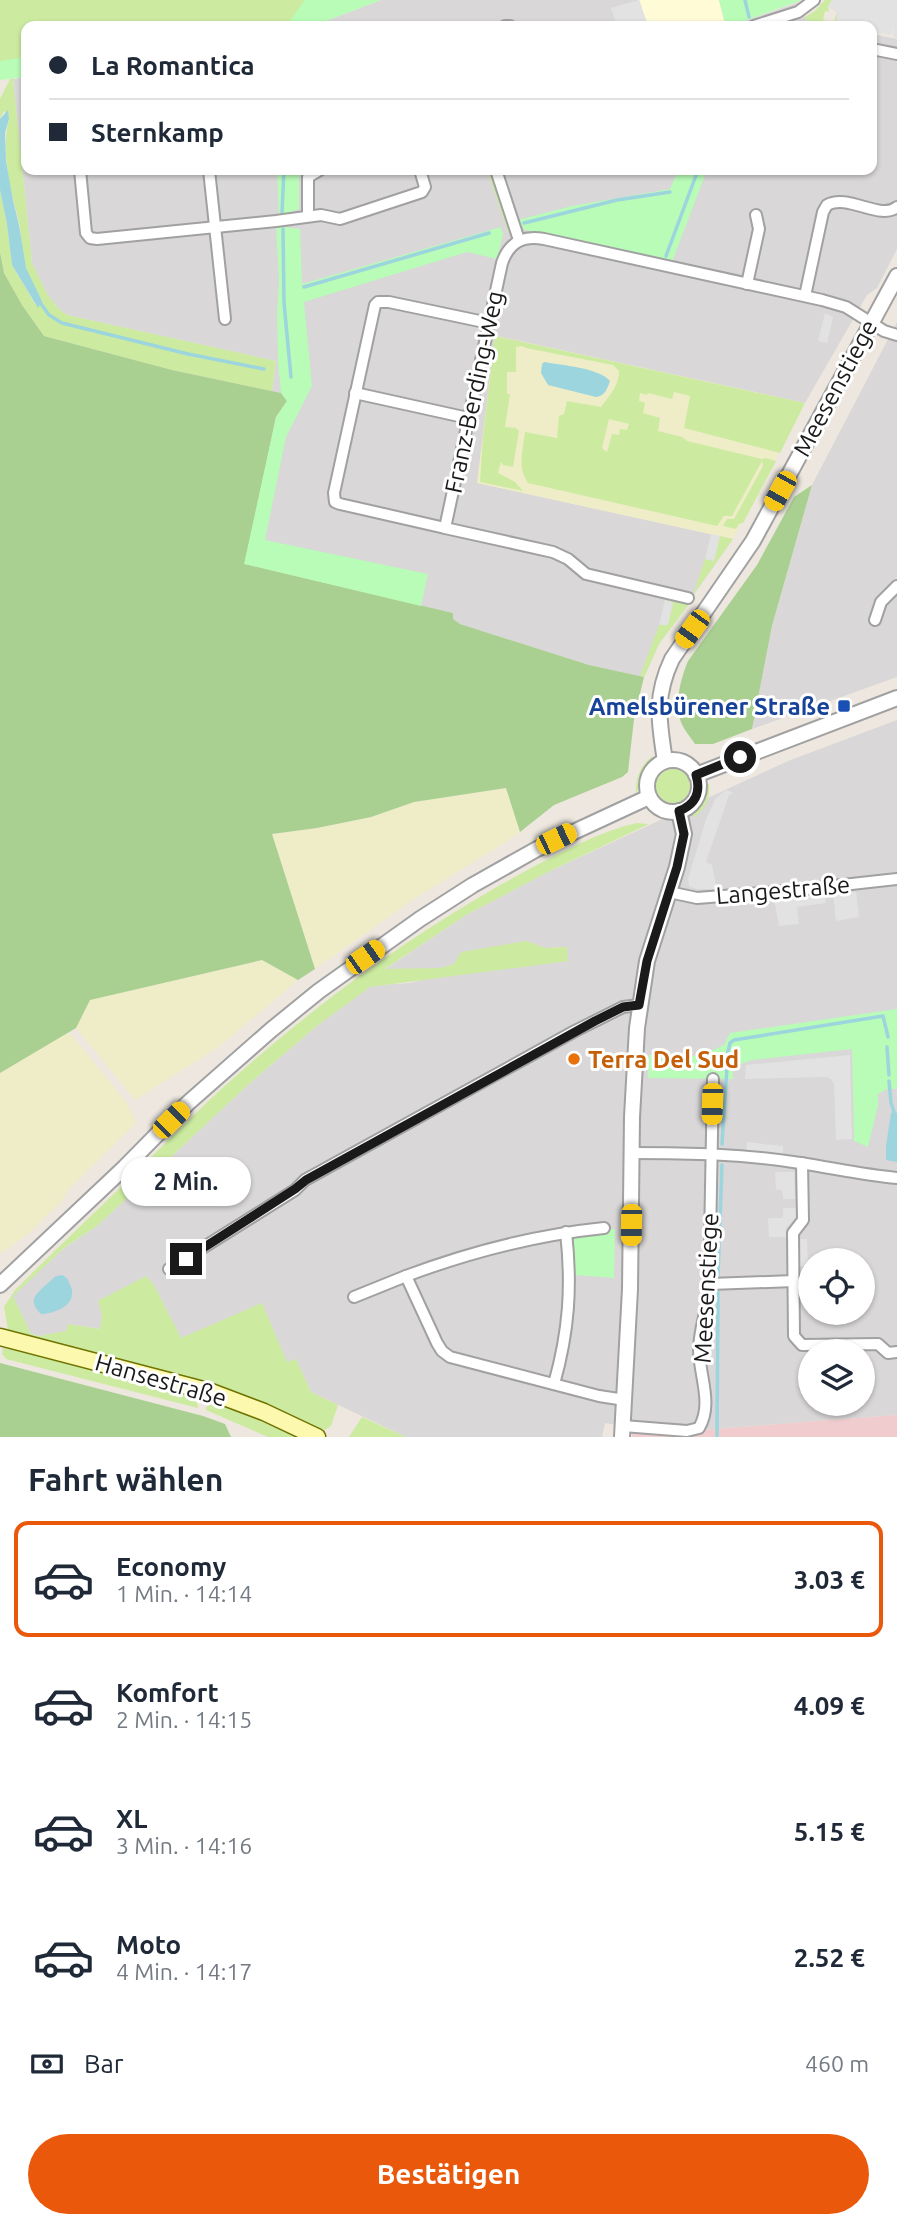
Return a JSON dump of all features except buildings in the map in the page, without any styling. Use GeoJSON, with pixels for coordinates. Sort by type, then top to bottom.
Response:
{"type":"FeatureCollection","features":[{"type":"Feature","properties":{"kind":"main road","name":"Hansestraße"},"geometry":{"type":"LineString","coordinates":[[0,1337],[211,1392],[264,1412],[317,1437]]}},
{"type":"Feature","properties":{"kind":"street"},"geometry":{"type":"LineString","coordinates":[[769,21],[791,14],[810,5],[814,0]]}},
{"type":"Feature","properties":{"kind":"street"},"geometry":{"type":"LineString","coordinates":[[791,14],[794,21]]}},
{"type":"Feature","properties":{"kind":"street"},"geometry":{"type":"LineString","coordinates":[[877,50],[897,54]]}},
{"type":"Feature","properties":{"kind":"street"},"geometry":{"type":"LineString","coordinates":[[80,175],[86,233],[90,239],[216,228],[308,216],[321,215],[340,219],[422,192],[425,187],[421,175]]}},
{"type":"Feature","properties":{"kind":"street"},"geometry":{"type":"LineString","coordinates":[[210,175],[225,319]]}},
{"type":"Feature","properties":{"kind":"street"},"geometry":{"type":"LineString","coordinates":[[308,216],[310,175]]}},
{"type":"Feature","properties":{"kind":"street"},"geometry":{"type":"LineString","coordinates":[[498,175],[519,240],[536,237],[805,296],[846,307],[884,331],[897,335]]}},
{"type":"Feature","properties":{"kind":"street"},"geometry":{"type":"LineString","coordinates":[[805,296],[823,212],[827,205],[838,201],[886,212],[897,207]]}},
{"type":"Feature","properties":{"kind":"street"},"geometry":{"type":"LineString","coordinates":[[747,284],[758,229],[756,215]]}},
{"type":"Feature","properties":{"kind":"street","name":"Franz-Berding-Weg"},"geometry":{"type":"LineString","coordinates":[[519,240],[507,251],[502,263],[445,527],[553,552],[594,577],[688,598]]}},
{"type":"Feature","properties":{"kind":"street","name":"Meesenstiege"},"geometry":{"type":"LineString","coordinates":[[665,761],[658,708],[664,677],[672,659],[753,541],[897,276]]}},
{"type":"Feature","properties":{"kind":"street"},"geometry":{"type":"LineString","coordinates":[[445,527],[335,502],[334,493],[355,393],[374,309],[378,302],[489,323]]}},
{"type":"Feature","properties":{"kind":"street"},"geometry":{"type":"LineString","coordinates":[[355,393],[468,418]]}},
{"type":"Feature","properties":{"kind":"street"},"geometry":{"type":"LineString","coordinates":[[875,621],[881,602],[897,586]]}},
{"type":"Feature","properties":{"kind":"street"},"geometry":{"type":"LineString","coordinates":[[696,775],[897,698]]}},
{"type":"Feature","properties":{"kind":"street"},"geometry":{"type":"LineString","coordinates":[[665,761],[682,762],[696,775],[698,793],[694,802],[679,811],[661,810],[649,797],[648,780],[652,771],[665,761]]}},
{"type":"Feature","properties":{"kind":"street"},"geometry":{"type":"LineString","coordinates":[[0,1285],[125,1167],[188,1103],[328,984],[419,919],[484,879],[566,835],[649,797]]}},
{"type":"Feature","properties":{"kind":"street","name":"Meesenstiege"},"geometry":{"type":"LineString","coordinates":[[679,811],[684,834],[670,891],[647,961],[639,1005],[634,1064],[630,1289],[623,1432],[687,1431],[699,1428],[706,1416],[707,1402],[699,1349],[710,1284],[713,1079]]}},
{"type":"Feature","properties":{"kind":"street","name":"Langestraße"},"geometry":{"type":"LineString","coordinates":[[670,891],[685,896],[708,897],[897,879]]}},
{"type":"Feature","properties":{"kind":"street"},"geometry":{"type":"LineString","coordinates":[[169,1269],[306,1180],[595,1021],[623,1007],[639,1005]]}},
{"type":"Feature","properties":{"kind":"street"},"geometry":{"type":"LineString","coordinates":[[632,1153],[711,1154],[802,1163],[869,1176],[897,1178]]}},
{"type":"Feature","properties":{"kind":"street"},"geometry":{"type":"LineString","coordinates":[[802,1163],[803,1220],[793,1233],[794,1336],[802,1345],[878,1344],[888,1353],[897,1352]]}},
{"type":"Feature","properties":{"kind":"street"},"geometry":{"type":"LineString","coordinates":[[354,1297],[405,1276],[490,1248],[566,1232],[604,1228]]}},
{"type":"Feature","properties":{"kind":"street"},"geometry":{"type":"LineString","coordinates":[[554,1384],[569,1309],[570,1269],[566,1232]]}},
{"type":"Feature","properties":{"kind":"street"},"geometry":{"type":"LineString","coordinates":[[405,1276],[442,1352],[459,1360],[599,1396],[625,1400]]}},
{"type":"Feature","properties":{"kind":"street"},"geometry":{"type":"LineString","coordinates":[[710,1284],[794,1281]]}},
{"type":"Feature","properties":{"kind":"shaded area"},"geometry":{"type":"Polygon","coordinates":[[[381,0],[719,0],[725,21],[328,21],[381,0]]]}},
{"type":"Feature","properties":{"kind":"shaded area"},"geometry":{"type":"Polygon","coordinates":[[[639,0],[719,0],[724,21],[646,21],[639,0]]]}},
{"type":"Feature","properties":{"kind":"shaded area"},"geometry":{"type":"Polygon","coordinates":[[[639,0],[646,21],[615,21],[611,8],[639,0]]]}},
{"type":"Feature","properties":{"kind":"shaded area"},"geometry":{"type":"Polygon","coordinates":[[[832,0],[897,0],[897,38],[893,37],[894,27],[891,35],[877,32],[877,21],[836,21],[835,11],[828,7],[832,0]]]}},
{"type":"Feature","properties":{"kind":"shaded area"},"geometry":{"type":"Polygon","coordinates":[[[799,2],[807,21],[745,21],[799,2]]]}},
{"type":"Feature","properties":{"kind":"shaded area"},"geometry":{"type":"Polygon","coordinates":[[[877,35],[897,39],[897,249],[877,288],[867,295],[805,403],[496,336],[478,483],[733,539],[659,644],[644,677],[589,665],[460,624],[453,619],[453,613],[244,564],[281,393],[272,391],[276,361],[67,315],[47,294],[32,263],[23,175],[877,175],[877,35]]]}},
{"type":"Feature","properties":{"kind":"shaded area"},"geometry":{"type":"Polygon","coordinates":[[[21,78],[21,156],[13,79],[21,78]]]}},
{"type":"Feature","properties":{"kind":"shaded area"},"geometry":{"type":"Polygon","coordinates":[[[825,313],[833,317],[827,343],[818,341],[825,313]]]}},
{"type":"Feature","properties":{"kind":"shaded area"},"geometry":{"type":"Polygon","coordinates":[[[897,322],[897,677],[752,729],[772,627],[812,485],[897,322]]]}},
{"type":"Feature","properties":{"kind":"shaded area"},"geometry":{"type":"Polygon","coordinates":[[[711,534],[720,536],[714,561],[705,559],[711,534]]]}},
{"type":"Feature","properties":{"kind":"shaded area"},"geometry":{"type":"Polygon","coordinates":[[[665,600],[673,602],[668,625],[659,625],[665,600]]]}},
{"type":"Feature","properties":{"kind":"shaded area"},"geometry":{"type":"Polygon","coordinates":[[[897,720],[897,1415],[687,1431],[605,1423],[602,1437],[406,1437],[311,1392],[296,1359],[287,1362],[181,1339],[154,1285],[102,1315],[101,1329],[69,1324],[67,1331],[39,1336],[31,1334],[12,1296],[64,1248],[97,1226],[250,1083],[318,1025],[370,986],[409,983],[567,947],[545,948],[526,941],[441,968],[384,970],[466,915],[548,872],[788,761],[897,720]]]}},
{"type":"Feature","properties":{"kind":"shaded area"},"geometry":{"type":"Polygon","coordinates":[[[726,790],[734,793],[729,795],[706,862],[712,865],[717,889],[697,889],[689,886],[688,879],[706,819],[716,798],[726,790]]]}},
{"type":"Feature","properties":{"kind":"shaded area"},"geometry":{"type":"Polygon","coordinates":[[[856,892],[859,917],[836,921],[833,894],[856,892]]]}},
{"type":"Feature","properties":{"kind":"shaded area"},"geometry":{"type":"Polygon","coordinates":[[[824,894],[826,903],[797,907],[799,924],[779,926],[774,899],[824,894]]]}},
{"type":"Feature","properties":{"kind":"shaded area"},"geometry":{"type":"Polygon","coordinates":[[[850,1055],[852,1139],[836,1140],[834,1084],[831,1079],[745,1079],[746,1065],[850,1055]]]}},
{"type":"Feature","properties":{"kind":"shaded area"},"geometry":{"type":"Polygon","coordinates":[[[747,1142],[783,1146],[783,1155],[746,1151],[747,1142]]]}},
{"type":"Feature","properties":{"kind":"shaded area"},"geometry":{"type":"Polygon","coordinates":[[[775,1172],[794,1172],[795,1199],[783,1199],[782,1190],[776,1190],[775,1172]]]}},
{"type":"Feature","properties":{"kind":"shaded area"},"geometry":{"type":"Polygon","coordinates":[[[783,1208],[797,1208],[796,1217],[786,1228],[786,1237],[769,1237],[768,1218],[783,1218],[783,1208]]]}},
{"type":"Feature","properties":{"kind":"shaded area"},"geometry":{"type":"Polygon","coordinates":[[[799,1239],[807,1239],[807,1248],[799,1248],[799,1239]]]}},
{"type":"Feature","properties":{"kind":"shaded area"},"geometry":{"type":"Polygon","coordinates":[[[897,1415],[897,1437],[632,1437],[633,1427],[687,1431],[897,1415]]]}},
{"type":"Feature","properties":{"kind":"green space"},"geometry":{"type":"Polygon","coordinates":[[[0,0],[357,0],[315,21],[21,21],[21,70],[0,72],[0,0]]]}},
{"type":"Feature","properties":{"kind":"green space"},"geometry":{"type":"Polygon","coordinates":[[[305,0],[381,0],[328,21],[290,21],[305,0]]]}},
{"type":"Feature","properties":{"kind":"green space"},"geometry":{"type":"Polygon","coordinates":[[[719,0],[802,0],[744,21],[724,21],[719,0]]]}},
{"type":"Feature","properties":{"kind":"green space"},"geometry":{"type":"Polygon","coordinates":[[[825,0],[832,0],[828,7],[829,12],[825,11],[823,20],[827,21],[807,21],[805,17],[825,0]]]}},
{"type":"Feature","properties":{"kind":"green space"},"geometry":{"type":"Polygon","coordinates":[[[21,58],[21,78],[0,80],[0,61],[21,58]]]}},
{"type":"Feature","properties":{"kind":"green space"},"geometry":{"type":"Polygon","coordinates":[[[10,79],[13,79],[32,263],[47,294],[59,309],[67,315],[276,361],[272,391],[172,370],[44,336],[4,273],[0,252],[0,190],[12,265],[35,304],[42,301],[24,261],[6,158],[9,119],[4,111],[0,119],[0,99],[10,79]]]}},
{"type":"Feature","properties":{"kind":"green space"},"geometry":{"type":"Polygon","coordinates":[[[277,175],[299,175],[299,209],[279,216],[277,175]]]}},
{"type":"Feature","properties":{"kind":"green space"},"geometry":{"type":"Polygon","coordinates":[[[489,175],[492,175],[511,231],[508,232],[489,175]]]}},
{"type":"Feature","properties":{"kind":"green space"},"geometry":{"type":"Polygon","coordinates":[[[676,175],[705,175],[672,262],[525,230],[518,220],[572,206],[670,189],[676,175]]]}},
{"type":"Feature","properties":{"kind":"green space"},"geometry":{"type":"Polygon","coordinates":[[[276,226],[300,229],[302,284],[501,227],[503,234],[497,259],[467,252],[304,302],[312,386],[286,437],[265,540],[428,574],[421,606],[244,564],[276,417],[287,401],[281,393],[278,362],[279,282],[276,226]]]}},
{"type":"Feature","properties":{"kind":"green space"},"geometry":{"type":"Polygon","coordinates":[[[0,252],[4,273],[44,336],[172,370],[281,393],[287,401],[276,417],[245,564],[453,613],[453,619],[460,624],[589,665],[644,677],[634,719],[628,772],[622,777],[554,805],[520,832],[506,788],[414,802],[371,817],[272,834],[315,969],[298,980],[262,960],[90,1000],[76,1028],[0,1073],[0,252]]]}},
{"type":"Feature","properties":{"kind":"green space"},"geometry":{"type":"Polygon","coordinates":[[[495,336],[805,403],[733,539],[477,483],[495,336]]]}},
{"type":"Feature","properties":{"kind":"green space"},"geometry":{"type":"Polygon","coordinates":[[[495,336],[805,403],[780,453],[684,428],[690,396],[674,392],[672,399],[640,393],[639,401],[645,403],[643,413],[660,418],[658,431],[682,437],[687,441],[776,461],[743,523],[736,529],[723,526],[727,519],[734,519],[763,466],[762,461],[732,516],[724,516],[717,526],[528,483],[522,465],[525,432],[557,438],[559,416],[564,414],[567,401],[601,407],[617,381],[619,371],[613,365],[516,347],[516,372],[507,372],[507,394],[510,394],[505,427],[519,431],[513,467],[501,462],[498,473],[515,482],[523,491],[480,482],[495,336]],[[609,419],[602,448],[607,452],[612,434],[619,435],[620,429],[627,430],[629,424],[609,419]]]}},
{"type":"Feature","properties":{"kind":"green space"},"geometry":{"type":"Polygon","coordinates":[[[812,485],[772,626],[752,729],[713,744],[695,744],[682,726],[678,704],[688,661],[757,565],[794,497],[812,485]]]}},
{"type":"Feature","properties":{"kind":"green space"},"geometry":{"type":"Polygon","coordinates":[[[720,536],[733,539],[693,595],[705,559],[714,560],[720,536]]]}},
{"type":"Feature","properties":{"kind":"green space"},"geometry":{"type":"Polygon","coordinates":[[[665,599],[689,604],[659,644],[644,677],[640,676],[659,625],[668,624],[673,603],[665,599]]]}},
{"type":"Feature","properties":{"kind":"green space"},"geometry":{"type":"Polygon","coordinates":[[[653,756],[650,767],[636,793],[640,772],[653,756]]]}},
{"type":"Feature","properties":{"kind":"green space"},"geometry":{"type":"Polygon","coordinates":[[[673,769],[685,774],[690,786],[685,798],[673,803],[661,798],[656,786],[661,774],[673,769]]]}},
{"type":"Feature","properties":{"kind":"green space"},"geometry":{"type":"Polygon","coordinates":[[[709,783],[706,803],[693,818],[698,799],[709,783]]]}},
{"type":"Feature","properties":{"kind":"green space"},"geometry":{"type":"Polygon","coordinates":[[[506,788],[520,832],[414,899],[315,969],[272,834],[371,817],[414,802],[506,788]]]}},
{"type":"Feature","properties":{"kind":"green space"},"geometry":{"type":"Polygon","coordinates":[[[637,823],[649,824],[466,915],[385,969],[441,968],[454,964],[461,952],[526,941],[545,948],[567,947],[568,961],[370,987],[318,1025],[250,1083],[97,1226],[64,1248],[13,1296],[31,1334],[39,1336],[66,1331],[68,1324],[100,1329],[102,1315],[98,1301],[146,1276],[154,1285],[181,1338],[262,1303],[287,1362],[296,1359],[311,1392],[338,1405],[331,1426],[320,1433],[182,1377],[8,1330],[4,1307],[15,1290],[206,1103],[331,997],[398,949],[502,884],[568,849],[604,833],[637,823]]]}},
{"type":"Feature","properties":{"kind":"green space"},"geometry":{"type":"Polygon","coordinates":[[[262,960],[298,980],[220,1046],[135,1100],[76,1028],[89,1000],[262,960]]]}},
{"type":"Feature","properties":{"kind":"green space"},"geometry":{"type":"Polygon","coordinates":[[[897,1009],[897,1089],[887,1089],[878,1094],[868,1147],[854,1141],[852,1049],[752,1060],[732,1067],[733,1079],[648,1078],[649,1055],[700,1056],[724,1045],[730,1033],[897,1009]]]}},
{"type":"Feature","properties":{"kind":"green space"},"geometry":{"type":"Polygon","coordinates":[[[67,1033],[71,1034],[127,1103],[136,1123],[29,1233],[0,1254],[0,1073],[67,1033]]]}},
{"type":"Feature","properties":{"kind":"green space"},"geometry":{"type":"Polygon","coordinates":[[[615,1229],[614,1278],[575,1275],[575,1237],[581,1233],[615,1229]]]}},
{"type":"Feature","properties":{"kind":"green space"},"geometry":{"type":"Polygon","coordinates":[[[3,1348],[28,1351],[196,1396],[198,1408],[6,1359],[2,1354],[3,1348]]]}},
{"type":"Feature","properties":{"kind":"green space"},"geometry":{"type":"Polygon","coordinates":[[[0,1363],[203,1416],[225,1424],[231,1437],[0,1437],[0,1363]]]}},
{"type":"Feature","properties":{"kind":"green space"},"geometry":{"type":"Polygon","coordinates":[[[216,1402],[300,1437],[268,1437],[206,1410],[206,1407],[216,1402]]]}},
{"type":"Feature","properties":{"kind":"green space"},"geometry":{"type":"Polygon","coordinates":[[[362,1417],[406,1437],[349,1437],[362,1417]]]}},
{"type":"Feature","properties":{"kind":"water"},"geometry":{"type":"Polygon","coordinates":[[[8,110],[6,161],[26,268],[42,301],[38,308],[12,265],[0,190],[0,119],[8,110]]]}},
{"type":"Feature","properties":{"kind":"water"},"geometry":{"type":"Polygon","coordinates":[[[544,362],[589,370],[610,381],[604,394],[596,397],[548,385],[541,373],[544,362]]]}},
{"type":"Feature","properties":{"kind":"water"},"geometry":{"type":"Polygon","coordinates":[[[891,1113],[897,1113],[897,1162],[886,1160],[891,1113]]]}},
{"type":"Feature","properties":{"kind":"water"},"geometry":{"type":"Polygon","coordinates":[[[62,1275],[71,1286],[69,1303],[61,1309],[41,1314],[34,1305],[35,1298],[53,1278],[62,1275]]]}},
{"type":"Feature","properties":{"kind":"waterway"},"geometry":{"type":"LineString","coordinates":[[745,0],[749,17]]}},
{"type":"Feature","properties":{"kind":"waterway"},"geometry":{"type":"LineString","coordinates":[[282,212],[284,175]]}},
{"type":"Feature","properties":{"kind":"waterway"},"geometry":{"type":"LineString","coordinates":[[666,256],[696,175]]}},
{"type":"Feature","properties":{"kind":"waterway"},"geometry":{"type":"LineString","coordinates":[[524,223],[617,200],[670,192]]}},
{"type":"Feature","properties":{"kind":"waterway"},"geometry":{"type":"LineString","coordinates":[[283,229],[284,303],[291,377]]}},
{"type":"Feature","properties":{"kind":"waterway"},"geometry":{"type":"LineString","coordinates":[[304,287],[489,233]]}},
{"type":"Feature","properties":{"kind":"waterway"},"geometry":{"type":"LineString","coordinates":[[39,301],[49,315],[62,323],[188,354],[264,369]]}},
{"type":"Feature","properties":{"kind":"waterway"},"geometry":{"type":"LineString","coordinates":[[727,1056],[730,1043],[734,1040],[883,1016],[888,1037]]}},
{"type":"Feature","properties":{"kind":"waterway"},"geometry":{"type":"LineString","coordinates":[[887,1047],[889,1075]]}},
{"type":"Feature","properties":{"kind":"waterway"},"geometry":{"type":"LineString","coordinates":[[722,1144],[727,1068]]}},
{"type":"Feature","properties":{"kind":"waterway"},"geometry":{"type":"LineString","coordinates":[[889,1081],[894,1112]]}},
{"type":"Feature","properties":{"kind":"waterway"},"geometry":{"type":"LineString","coordinates":[[718,1275],[722,1165]]}},
{"type":"Feature","properties":{"kind":"waterway"},"geometry":{"type":"LineString","coordinates":[[717,1437],[718,1292]]}},
{"type":"Feature","properties":{"kind":"place","name":"Amelsbürener Straße"},"geometry":{"type":"Point","coordinates":[844,706]}},
{"type":"Feature","properties":{"kind":"place","name":"Terra Del Sud"},"geometry":{"type":"Point","coordinates":[574,1059]}},
{"type":"Feature","properties":{"kind":"route"},"geometry":{"type":"LineString","coordinates":[[186,1259],[306,1180],[530,1055],[623,1007],[639,1005],[647,961],[677,867],[684,834],[679,811],[694,802],[698,793],[696,775],[740,757]]}}]}
